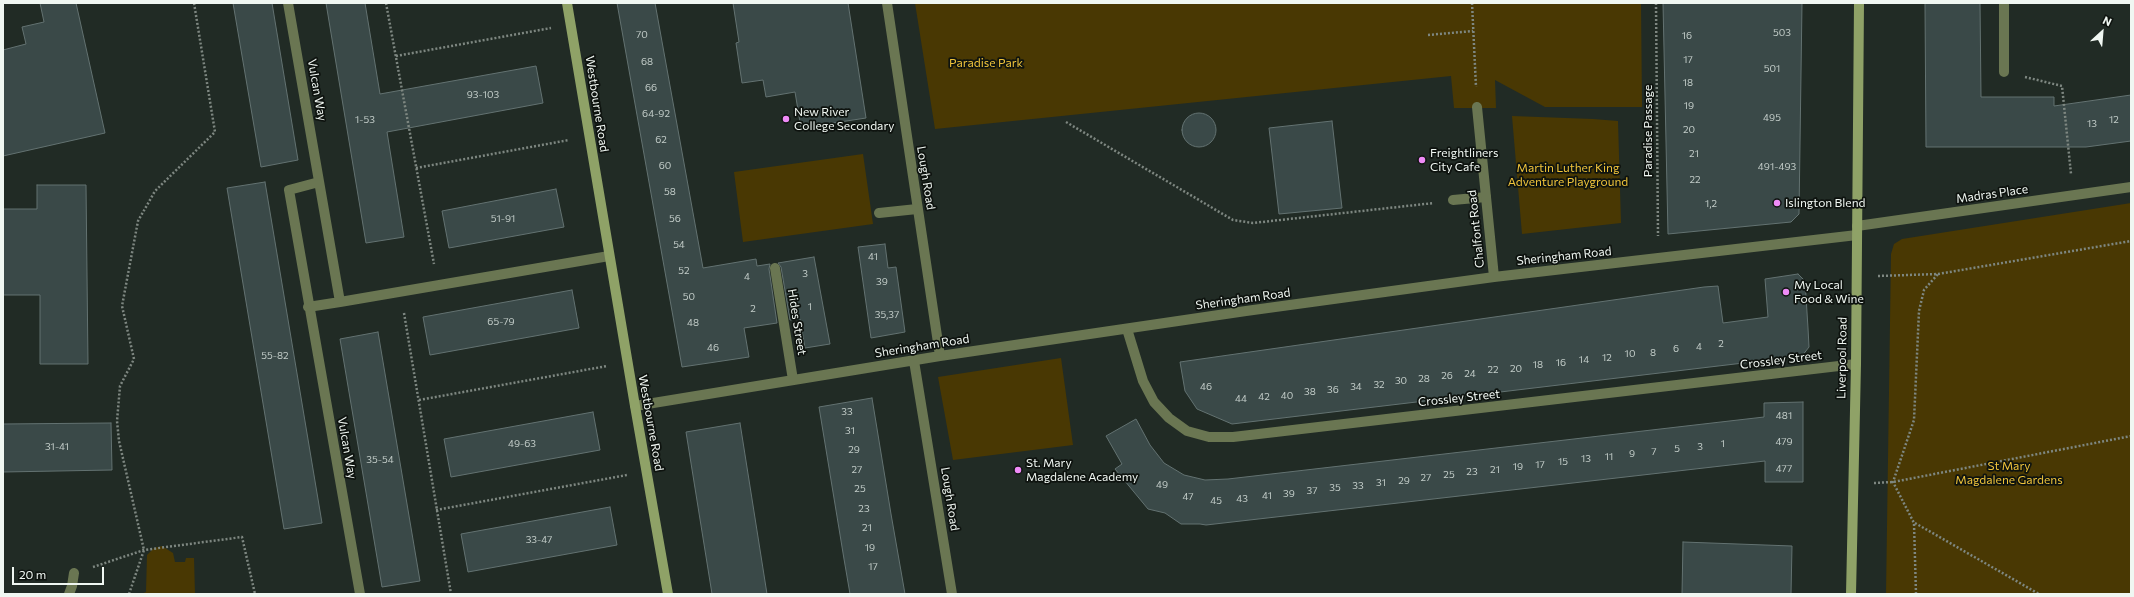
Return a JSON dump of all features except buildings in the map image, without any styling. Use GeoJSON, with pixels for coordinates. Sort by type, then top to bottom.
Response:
{"type":"FeatureCollection","features":[{"type":"Feature","properties":{"kind":"street","name":"Vulcan Way"},"geometry":{"type":"LineString","coordinates":[[288,3],[340,302]]}},
{"type":"Feature","properties":{"kind":"street","name":"Westbourne Road"},"geometry":{"type":"LineString","coordinates":[[567,3],[668,594]]}},
{"type":"Feature","properties":{"kind":"street","name":"Lough Road"},"geometry":{"type":"LineString","coordinates":[[887,3],[940,356]]}},
{"type":"Feature","properties":{"kind":"street","name":"Liverpool Road"},"geometry":{"type":"LineString","coordinates":[[1851,594],[1856,364],[1859,3]]}},
{"type":"Feature","properties":{"kind":"street"},"geometry":{"type":"LineString","coordinates":[[2004,3],[2004,72]]}},
{"type":"Feature","properties":{"kind":"street","name":"Chalfont Road"},"geometry":{"type":"LineString","coordinates":[[1477,107],[1494,277]]}},
{"type":"Feature","properties":{"kind":"street","name":"Vulcan Way"},"geometry":{"type":"LineString","coordinates":[[319,182],[289,190],[308,307],[360,594]]}},
{"type":"Feature","properties":{"kind":"street","name":"Madras Place"},"geometry":{"type":"LineString","coordinates":[[1857,231],[2131,187]]}},
{"type":"Feature","properties":{"kind":"street"},"geometry":{"type":"LineString","coordinates":[[1453,200],[1486,197]]}},
{"type":"Feature","properties":{"kind":"street"},"geometry":{"type":"LineString","coordinates":[[879,213],[917,209]]}},
{"type":"Feature","properties":{"kind":"street","name":"Sheringham Road"},"geometry":{"type":"LineString","coordinates":[[635,406],[940,356],[1127,329],[1494,277],[1658,258],[1857,231]]}},
{"type":"Feature","properties":{"kind":"street"},"geometry":{"type":"LineString","coordinates":[[308,307],[610,256]]}},
{"type":"Feature","properties":{"kind":"street","name":"Hides Street"},"geometry":{"type":"LineString","coordinates":[[775,268],[793,380]]}},
{"type":"Feature","properties":{"kind":"street","name":"Crossley Street"},"geometry":{"type":"LineString","coordinates":[[1127,329],[1143,381],[1154,402],[1169,418],[1187,431],[1209,438],[1233,437],[1856,364]]}},
{"type":"Feature","properties":{"kind":"street","name":"Lough Road"},"geometry":{"type":"LineString","coordinates":[[914,361],[952,594]]}},
{"type":"Feature","properties":{"kind":"street"},"geometry":{"type":"LineString","coordinates":[[69,594],[74,573]]}},
{"type":"Feature","properties":{"kind":"path"},"geometry":{"type":"LineString","coordinates":[[129,594],[144,550],[119,441],[117,421],[120,386],[134,360],[122,306],[138,222],[155,192],[215,132],[194,3]]}},
{"type":"Feature","properties":{"kind":"path"},"geometry":{"type":"LineString","coordinates":[[386,3],[438,286]]}},
{"type":"Feature","properties":{"kind":"path"},"geometry":{"type":"LineString","coordinates":[[1472,3],[1477,107]]}},
{"type":"Feature","properties":{"kind":"path","name":"Paradise Passage"},"geometry":{"type":"LineString","coordinates":[[1656,3],[1658,258]]}},
{"type":"Feature","properties":{"kind":"path"},"geometry":{"type":"LineString","coordinates":[[396,56],[571,24]]}},
{"type":"Feature","properties":{"kind":"path"},"geometry":{"type":"LineString","coordinates":[[1428,34],[1473,31]]}},
{"type":"Feature","properties":{"kind":"path"},"geometry":{"type":"LineString","coordinates":[[2004,72],[2062,86],[2073,196]]}},
{"type":"Feature","properties":{"kind":"path"},"geometry":{"type":"LineString","coordinates":[[1066,122],[1233,220],[1253,224],[1453,200]]}},
{"type":"Feature","properties":{"kind":"path"},"geometry":{"type":"LineString","coordinates":[[416,168],[589,136]]}},
{"type":"Feature","properties":{"kind":"path"},"geometry":{"type":"LineString","coordinates":[[1856,278],[1938,274],[2131,241]]}},
{"type":"Feature","properties":{"kind":"path"},"geometry":{"type":"LineString","coordinates":[[1916,594],[1914,523],[1893,482],[1914,420],[1918,311],[1924,290],[1938,274]]}},
{"type":"Feature","properties":{"kind":"path"},"geometry":{"type":"LineString","coordinates":[[400,292],[451,594]]}},
{"type":"Feature","properties":{"kind":"path"},"geometry":{"type":"LineString","coordinates":[[419,400],[628,362]]}},
{"type":"Feature","properties":{"kind":"path"},"geometry":{"type":"LineString","coordinates":[[1853,484],[1893,482],[2131,436]]}},
{"type":"Feature","properties":{"kind":"path"},"geometry":{"type":"LineString","coordinates":[[436,510],[647,471]]}},
{"type":"Feature","properties":{"kind":"path"},"geometry":{"type":"LineString","coordinates":[[1914,523],[2039,594]]}},
{"type":"Feature","properties":{"kind":"path"},"geometry":{"type":"LineString","coordinates":[[74,573],[144,550],[242,537],[255,594]]}},
{"type":"Feature","properties":{"kind":"green space","name":"Paradise Park"},"geometry":{"type":"Polygon","coordinates":[[[915,3],[1641,3],[1642,107],[1545,107],[1495,80],[1496,108],[1454,108],[1451,76],[935,129],[915,3]]]}},
{"type":"Feature","properties":{"kind":"green space","name":"Martin Luther King Adventure Playground"},"geometry":{"type":"Polygon","coordinates":[[[1512,116],[1618,121],[1621,223],[1522,234],[1512,116]]]}},
{"type":"Feature","properties":{"kind":"green space"},"geometry":{"type":"Polygon","coordinates":[[[863,154],[873,224],[743,242],[734,172],[863,154]]]}},
{"type":"Feature","properties":{"kind":"green space","name":"St Mary Magdalene Gardens"},"geometry":{"type":"Polygon","coordinates":[[[2131,203],[2131,594],[1886,594],[1891,254],[1894,244],[1902,239],[2131,203]]]}},
{"type":"Feature","properties":{"kind":"green space"},"geometry":{"type":"Polygon","coordinates":[[[1061,358],[1073,445],[953,460],[938,377],[1061,358]]]}},
{"type":"Feature","properties":{"kind":"green space"},"geometry":{"type":"Polygon","coordinates":[[[162,546],[173,553],[175,562],[185,562],[186,558],[194,558],[195,594],[141,594],[146,592],[147,555],[154,548],[162,546]]]}},
{"type":"Feature","properties":{"kind":"place","name":"New River College Secondary"},"geometry":{"type":"Point","coordinates":[786,119]}},
{"type":"Feature","properties":{"kind":"place","name":"Freightliners City Cafe"},"geometry":{"type":"Point","coordinates":[1422,160]}},
{"type":"Feature","properties":{"kind":"place","name":"Islington Blend"},"geometry":{"type":"Point","coordinates":[1777,203]}},
{"type":"Feature","properties":{"kind":"place","name":"My Local Food & Wine"},"geometry":{"type":"Point","coordinates":[1786,292]}},
{"type":"Feature","properties":{"kind":"place","name":"St. Mary Magdalene Academy"},"geometry":{"type":"Point","coordinates":[1018,470]}}]}
